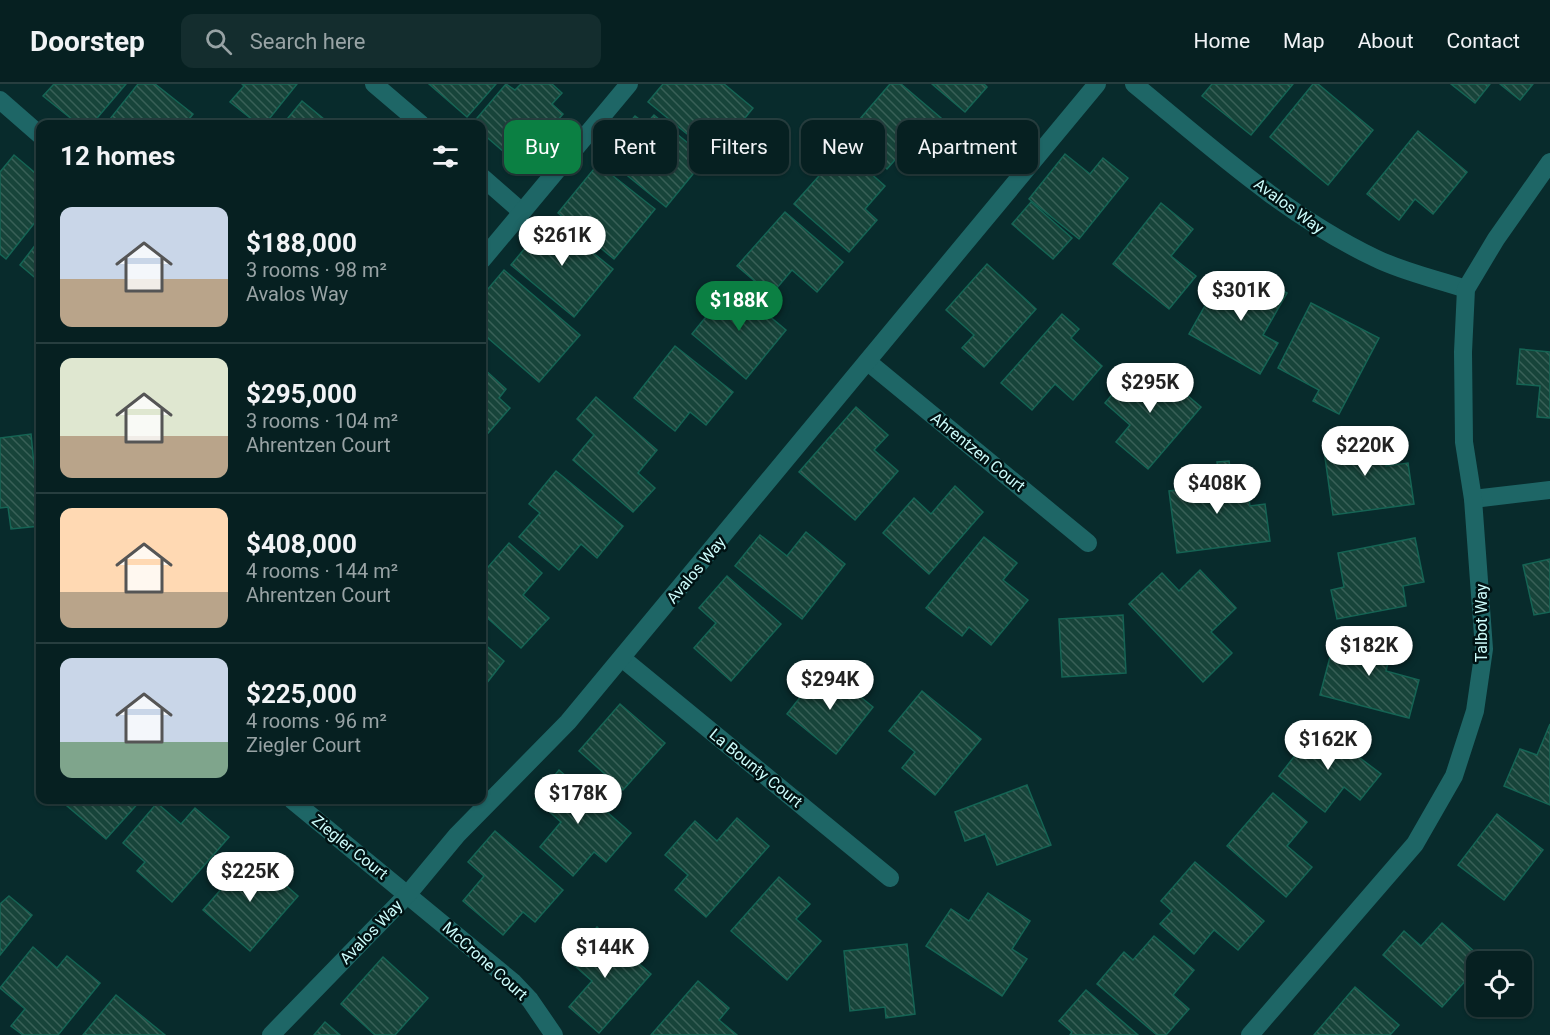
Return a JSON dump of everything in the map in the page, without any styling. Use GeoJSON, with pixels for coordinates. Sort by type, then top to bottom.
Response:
{"type":"FeatureCollection","features":[{"type":"Feature","properties":{"kind":"street"},"geometry":{"type":"LineString","coordinates":[[374,84],[416,120]]}},
{"type":"Feature","properties":{"kind":"street"},"geometry":{"type":"LineString","coordinates":[[486,255],[629,84]]}},
{"type":"Feature","properties":{"kind":"street","name":"Avalos Way"},"geometry":{"type":"LineString","coordinates":[[271,1035],[408,894],[457,835],[568,723],[1097,84]]}},
{"type":"Feature","properties":{"kind":"street","name":"Avalos Way"},"geometry":{"type":"LineString","coordinates":[[1134,84],[1279,203],[1327,234],[1378,260],[1466,289]]}},
{"type":"Feature","properties":{"kind":"street"},"geometry":{"type":"LineString","coordinates":[[0,100],[36,132]]}},
{"type":"Feature","properties":{"kind":"street"},"geometry":{"type":"LineString","coordinates":[[1466,289],[1502,230],[1550,162]]}},
{"type":"Feature","properties":{"kind":"street"},"geometry":{"type":"LineString","coordinates":[[486,180],[522,212]]}},
{"type":"Feature","properties":{"kind":"street","name":"Talbot Way"},"geometry":{"type":"LineString","coordinates":[[1250,1035],[1415,844],[1454,776],[1475,711],[1485,649],[1473,499],[1464,442],[1466,289]]}},
{"type":"Feature","properties":{"kind":"street","name":"Ahrentzen Court"},"geometry":{"type":"LineString","coordinates":[[868,362],[1088,543]]}},
{"type":"Feature","properties":{"kind":"street"},"geometry":{"type":"LineString","coordinates":[[1473,499],[1550,490]]}},
{"type":"Feature","properties":{"kind":"street","name":"La Bounty Court"},"geometry":{"type":"LineString","coordinates":[[623,659],[890,878]]}},
{"type":"Feature","properties":{"kind":"street","name":"Ziegler Court"},"geometry":{"type":"LineString","coordinates":[[297,804],[408,894]]}},
{"type":"Feature","properties":{"kind":"street","name":"McCrone Court"},"geometry":{"type":"LineString","coordinates":[[408,894],[513,982],[530,1000],[554,1035]]}},
{"type":"Feature","properties":{"kind":"building"},"geometry":{"type":"Polygon","coordinates":[[[54,84],[126,84],[95,120],[73,120],[43,96],[54,84]]]}},
{"type":"Feature","properties":{"kind":"building"},"geometry":{"type":"Polygon","coordinates":[[[138,84],[155,84],[193,114],[188,120],[109,120],[138,84]]]}},
{"type":"Feature","properties":{"kind":"building"},"geometry":{"type":"Polygon","coordinates":[[[242,84],[297,84],[268,120],[253,120],[230,102],[244,86],[242,84]]]}},
{"type":"Feature","properties":{"kind":"building"},"geometry":{"type":"Polygon","coordinates":[[[429,84],[496,84],[467,117],[429,84]]]}},
{"type":"Feature","properties":{"kind":"building"},"geometry":{"type":"Polygon","coordinates":[[[506,84],[515,90],[521,84],[552,84],[562,93],[552,104],[563,114],[558,120],[504,120],[504,152],[486,136],[486,120],[475,120],[506,84]]]}},
{"type":"Feature","properties":{"kind":"building"},"geometry":{"type":"Polygon","coordinates":[[[663,84],[724,84],[753,108],[743,120],[689,120],[689,136],[677,126],[677,120],[670,120],[648,102],[663,84]]]}},
{"type":"Feature","properties":{"kind":"building"},"geometry":{"type":"Polygon","coordinates":[[[890,84],[901,84],[943,120],[897,120],[897,158],[887,169],[885,167],[885,120],[859,120],[890,84]]]}},
{"type":"Feature","properties":{"kind":"building"},"geometry":{"type":"Polygon","coordinates":[[[932,84],[984,84],[987,87],[965,112],[932,84]]]}},
{"type":"Feature","properties":{"kind":"building"},"geometry":{"type":"Polygon","coordinates":[[[1212,84],[1293,84],[1251,135],[1202,96],[1212,84]]]}},
{"type":"Feature","properties":{"kind":"building"},"geometry":{"type":"Polygon","coordinates":[[[1313,84],[1318,84],[1373,130],[1328,185],[1270,137],[1313,84]]]}},
{"type":"Feature","properties":{"kind":"building"},"geometry":{"type":"Polygon","coordinates":[[[1451,84],[1490,84],[1475,103],[1451,84]]]}},
{"type":"Feature","properties":{"kind":"building"},"geometry":{"type":"Polygon","coordinates":[[[1500,84],[1533,84],[1520,100],[1500,84]]]}},
{"type":"Feature","properties":{"kind":"building"},"geometry":{"type":"Polygon","coordinates":[[[302,101],[325,120],[286,120],[302,101]]]}},
{"type":"Feature","properties":{"kind":"building"},"geometry":{"type":"Polygon","coordinates":[[[654,115],[660,120],[650,120],[654,115]]]}},
{"type":"Feature","properties":{"kind":"building"},"geometry":{"type":"Polygon","coordinates":[[[1418,131],[1467,172],[1433,214],[1415,199],[1399,220],[1367,194],[1418,131]]]}},
{"type":"Feature","properties":{"kind":"building"},"geometry":{"type":"Polygon","coordinates":[[[677,134],[689,144],[689,174],[693,174],[666,207],[625,174],[677,174],[677,134]]]}},
{"type":"Feature","properties":{"kind":"building"},"geometry":{"type":"Polygon","coordinates":[[[1065,154],[1090,174],[1103,158],[1128,178],[1079,239],[1029,199],[1065,154]]]}},
{"type":"Feature","properties":{"kind":"building"},"geometry":{"type":"Polygon","coordinates":[[[14,155],[36,174],[36,221],[6,259],[0,254],[0,172],[14,155]]]}},
{"type":"Feature","properties":{"kind":"building"},"geometry":{"type":"Polygon","coordinates":[[[593,170],[593,174],[611,174],[655,209],[614,259],[558,213],[593,170]]]}},
{"type":"Feature","properties":{"kind":"building"},"geometry":{"type":"Polygon","coordinates":[[[821,174],[871,174],[885,186],[865,209],[877,220],[849,252],[794,204],[821,174]]]}},
{"type":"Feature","properties":{"kind":"building"},"geometry":{"type":"Polygon","coordinates":[[[1031,202],[1072,238],[1053,259],[1012,224],[1031,202]]]}},
{"type":"Feature","properties":{"kind":"building"},"geometry":{"type":"Polygon","coordinates":[[[1161,203],[1193,229],[1171,256],[1196,276],[1169,309],[1113,264],[1161,203]]]}},
{"type":"Feature","properties":{"kind":"building"},"geometry":{"type":"Polygon","coordinates":[[[785,212],[843,262],[817,292],[792,270],[771,295],[737,266],[785,212]]]}},
{"type":"Feature","properties":{"kind":"building"},"geometry":{"type":"Polygon","coordinates":[[[550,218],[613,269],[574,317],[511,265],[550,218]]]}},
{"type":"Feature","properties":{"kind":"building"},"geometry":{"type":"Polygon","coordinates":[[[36,244],[36,279],[20,265],[36,244]]]}},
{"type":"Feature","properties":{"kind":"building"},"geometry":{"type":"Polygon","coordinates":[[[987,264],[1036,309],[984,367],[962,348],[974,335],[946,310],[987,264]]]}},
{"type":"Feature","properties":{"kind":"building"},"geometry":{"type":"Polygon","coordinates":[[[504,270],[580,335],[539,382],[486,336],[486,291],[504,270]]]}},
{"type":"Feature","properties":{"kind":"building"},"geometry":{"type":"Polygon","coordinates":[[[1257,276],[1287,293],[1263,335],[1278,343],[1260,374],[1189,334],[1219,281],[1245,295],[1257,276]]]}},
{"type":"Feature","properties":{"kind":"building"},"geometry":{"type":"Polygon","coordinates":[[[732,285],[786,330],[746,379],[692,334],[732,285]]]}},
{"type":"Feature","properties":{"kind":"building"},"geometry":{"type":"Polygon","coordinates":[[[1311,303],[1379,338],[1339,414],[1313,401],[1319,390],[1278,368],[1311,303]]]}},
{"type":"Feature","properties":{"kind":"building"},"geometry":{"type":"Polygon","coordinates":[[[1062,314],[1079,329],[1071,338],[1102,366],[1073,400],[1055,384],[1032,410],[1001,383],[1062,314]]]}},
{"type":"Feature","properties":{"kind":"building"},"geometry":{"type":"Polygon","coordinates":[[[675,346],[733,392],[706,425],[690,412],[675,431],[634,398],[675,346]]]}},
{"type":"Feature","properties":{"kind":"building"},"geometry":{"type":"Polygon","coordinates":[[[1520,349],[1550,352],[1550,418],[1537,417],[1540,386],[1517,384],[1520,349]]]}},
{"type":"Feature","properties":{"kind":"building"},"geometry":{"type":"Polygon","coordinates":[[[1138,364],[1161,384],[1167,378],[1201,407],[1148,469],[1116,442],[1130,425],[1105,403],[1138,364]]]}},
{"type":"Feature","properties":{"kind":"building"},"geometry":{"type":"Polygon","coordinates":[[[486,371],[506,389],[499,398],[510,408],[486,435],[486,371]]]}},
{"type":"Feature","properties":{"kind":"building"},"geometry":{"type":"Polygon","coordinates":[[[596,397],[657,450],[638,473],[655,488],[633,512],[573,460],[594,435],[577,419],[596,397]]]}},
{"type":"Feature","properties":{"kind":"building"},"geometry":{"type":"Polygon","coordinates":[[[856,407],[888,435],[874,450],[898,471],[855,520],[799,472],[856,407]]]}},
{"type":"Feature","properties":{"kind":"building"},"geometry":{"type":"Polygon","coordinates":[[[31,434],[36,485],[36,526],[11,529],[8,507],[0,508],[0,438],[31,434]]]}},
{"type":"Feature","properties":{"kind":"building"},"geometry":{"type":"Polygon","coordinates":[[[1382,435],[1386,466],[1408,463],[1414,504],[1333,515],[1323,443],[1382,435]]]}},
{"type":"Feature","properties":{"kind":"building"},"geometry":{"type":"Polygon","coordinates":[[[1229,461],[1232,479],[1246,477],[1250,506],[1265,504],[1270,541],[1177,553],[1169,491],[1220,485],[1217,462],[1229,461]]]}},
{"type":"Feature","properties":{"kind":"building"},"geometry":{"type":"Polygon","coordinates":[[[556,471],[623,526],[597,558],[581,544],[559,570],[519,537],[540,513],[529,504],[556,471]]]}},
{"type":"Feature","properties":{"kind":"building"},"geometry":{"type":"Polygon","coordinates":[[[955,486],[983,512],[929,574],[883,533],[914,498],[931,514],[955,486]]]}},
{"type":"Feature","properties":{"kind":"building"},"geometry":{"type":"Polygon","coordinates":[[[806,532],[845,564],[802,619],[735,566],[760,535],[787,556],[806,532]]]}},
{"type":"Feature","properties":{"kind":"building"},"geometry":{"type":"Polygon","coordinates":[[[984,537],[1017,563],[1003,580],[1028,600],[991,645],[969,627],[962,636],[926,608],[984,537]]]}},
{"type":"Feature","properties":{"kind":"building"},"geometry":{"type":"Polygon","coordinates":[[[1415,538],[1424,582],[1403,586],[1406,606],[1337,619],[1331,590],[1344,587],[1338,553],[1415,538]]]}},
{"type":"Feature","properties":{"kind":"building"},"geometry":{"type":"Polygon","coordinates":[[[509,543],[542,573],[523,595],[549,618],[521,648],[486,617],[486,569],[509,543]]]}},
{"type":"Feature","properties":{"kind":"building"},"geometry":{"type":"Polygon","coordinates":[[[1550,559],[1550,612],[1534,615],[1523,565],[1550,559]]]}},
{"type":"Feature","properties":{"kind":"building"},"geometry":{"type":"Polygon","coordinates":[[[1200,570],[1236,608],[1211,632],[1232,653],[1203,682],[1129,604],[1162,573],[1179,591],[1200,570]]]}},
{"type":"Feature","properties":{"kind":"building"},"geometry":{"type":"Polygon","coordinates":[[[727,576],[781,624],[731,681],[694,648],[716,623],[699,608],[727,576]]]}},
{"type":"Feature","properties":{"kind":"building"},"geometry":{"type":"Polygon","coordinates":[[[1123,615],[1126,673],[1062,677],[1059,619],[1123,615]]]}},
{"type":"Feature","properties":{"kind":"building"},"geometry":{"type":"Polygon","coordinates":[[[1349,631],[1393,642],[1386,671],[1419,680],[1409,718],[1320,695],[1330,657],[1341,660],[1349,631]]]}},
{"type":"Feature","properties":{"kind":"building"},"geometry":{"type":"Polygon","coordinates":[[[486,645],[504,661],[486,684],[486,645]]]}},
{"type":"Feature","properties":{"kind":"building"},"geometry":{"type":"Polygon","coordinates":[[[824,667],[873,707],[836,754],[787,714],[824,667]]]}},
{"type":"Feature","properties":{"kind":"building"},"geometry":{"type":"Polygon","coordinates":[[[922,691],[981,739],[935,795],[902,768],[915,752],[889,731],[922,691]]]}},
{"type":"Feature","properties":{"kind":"building"},"geometry":{"type":"Polygon","coordinates":[[[620,704],[665,743],[623,790],[579,751],[620,704]]]}},
{"type":"Feature","properties":{"kind":"building"},"geometry":{"type":"Polygon","coordinates":[[[1550,724],[1550,805],[1504,786],[1520,749],[1537,755],[1550,724]]]}},
{"type":"Feature","properties":{"kind":"building"},"geometry":{"type":"Polygon","coordinates":[[[1318,726],[1381,774],[1360,800],[1344,787],[1325,812],[1279,776],[1318,726]]]}},
{"type":"Feature","properties":{"kind":"building"},"geometry":{"type":"Polygon","coordinates":[[[559,770],[631,833],[606,862],[594,852],[573,876],[540,847],[561,822],[535,799],[559,770]]]}},
{"type":"Feature","properties":{"kind":"building"},"geometry":{"type":"Polygon","coordinates":[[[1027,785],[1051,845],[997,865],[985,834],[965,841],[955,812],[1027,785]]]}},
{"type":"Feature","properties":{"kind":"building"},"geometry":{"type":"Polygon","coordinates":[[[1273,793],[1307,822],[1287,846],[1312,867],[1286,897],[1227,846],[1273,793]]]}},
{"type":"Feature","properties":{"kind":"building"},"geometry":{"type":"Polygon","coordinates":[[[65,804],[137,804],[106,839],[65,804]]]}},
{"type":"Feature","properties":{"kind":"building"},"geometry":{"type":"Polygon","coordinates":[[[156,804],[181,824],[195,808],[229,837],[172,902],[137,871],[145,862],[123,843],[156,804]]]}},
{"type":"Feature","properties":{"kind":"building"},"geometry":{"type":"Polygon","coordinates":[[[1497,814],[1543,850],[1504,900],[1458,865],[1497,814]]]}},
{"type":"Feature","properties":{"kind":"building"},"geometry":{"type":"Polygon","coordinates":[[[737,818],[769,846],[706,917],[675,890],[688,875],[665,855],[695,821],[717,841],[737,818]]]}},
{"type":"Feature","properties":{"kind":"building"},"geometry":{"type":"Polygon","coordinates":[[[495,831],[563,890],[535,922],[523,912],[503,935],[463,901],[484,876],[468,862],[495,831]]]}},
{"type":"Feature","properties":{"kind":"building"},"geometry":{"type":"Polygon","coordinates":[[[251,855],[298,896],[250,951],[203,910],[251,855]]]}},
{"type":"Feature","properties":{"kind":"building"},"geometry":{"type":"Polygon","coordinates":[[[1195,862],[1264,921],[1238,950],[1214,930],[1194,954],[1160,924],[1172,911],[1161,901],[1195,862]]]}},
{"type":"Feature","properties":{"kind":"building"},"geometry":{"type":"Polygon","coordinates":[[[779,877],[810,904],[796,919],[821,941],[787,980],[731,931],[779,877]]]}},
{"type":"Feature","properties":{"kind":"building"},"geometry":{"type":"Polygon","coordinates":[[[988,893],[1030,921],[1012,949],[1027,959],[1002,996],[926,946],[951,909],[969,921],[988,893]]]}},
{"type":"Feature","properties":{"kind":"building"},"geometry":{"type":"Polygon","coordinates":[[[9,896],[32,915],[0,955],[0,904],[9,896]]]}},
{"type":"Feature","properties":{"kind":"building"},"geometry":{"type":"Polygon","coordinates":[[[1442,923],[1474,951],[1466,951],[1466,980],[1442,1007],[1383,955],[1404,931],[1421,946],[1442,923]]]}},
{"type":"Feature","properties":{"kind":"building"},"geometry":{"type":"Polygon","coordinates":[[[597,927],[651,974],[599,1033],[569,1007],[592,981],[568,960],[597,927]]]}},
{"type":"Feature","properties":{"kind":"building"},"geometry":{"type":"Polygon","coordinates":[[[1154,936],[1194,970],[1173,995],[1189,1009],[1166,1035],[1157,1035],[1097,984],[1124,952],[1133,960],[1154,936]]]}},
{"type":"Feature","properties":{"kind":"building"},"geometry":{"type":"Polygon","coordinates":[[[907,944],[915,1014],[886,1018],[885,1007],[850,1011],[844,951],[907,944]]]}},
{"type":"Feature","properties":{"kind":"building"},"geometry":{"type":"Polygon","coordinates":[[[33,947],[57,968],[67,956],[100,983],[58,1035],[23,1035],[11,1026],[25,1009],[0,988],[33,947]]]}},
{"type":"Feature","properties":{"kind":"building"},"geometry":{"type":"Polygon","coordinates":[[[383,957],[428,998],[395,1035],[375,1035],[341,1004],[383,957]]]}},
{"type":"Feature","properties":{"kind":"building"},"geometry":{"type":"Polygon","coordinates":[[[698,981],[729,1008],[719,1020],[737,1035],[651,1035],[698,981]]]}},
{"type":"Feature","properties":{"kind":"building"},"geometry":{"type":"Polygon","coordinates":[[[1355,987],[1399,1025],[1390,1035],[1314,1035],[1355,987]]]}},
{"type":"Feature","properties":{"kind":"building"},"geometry":{"type":"Polygon","coordinates":[[[1086,990],[1138,1035],[1070,1035],[1072,1032],[1059,1021],[1086,990]]]}},
{"type":"Feature","properties":{"kind":"building"},"geometry":{"type":"Polygon","coordinates":[[[116,995],[165,1035],[83,1035],[116,995]]]}},
{"type":"Feature","properties":{"kind":"building"},"geometry":{"type":"Polygon","coordinates":[[[325,1022],[340,1035],[314,1035],[325,1022]]]}}]}
